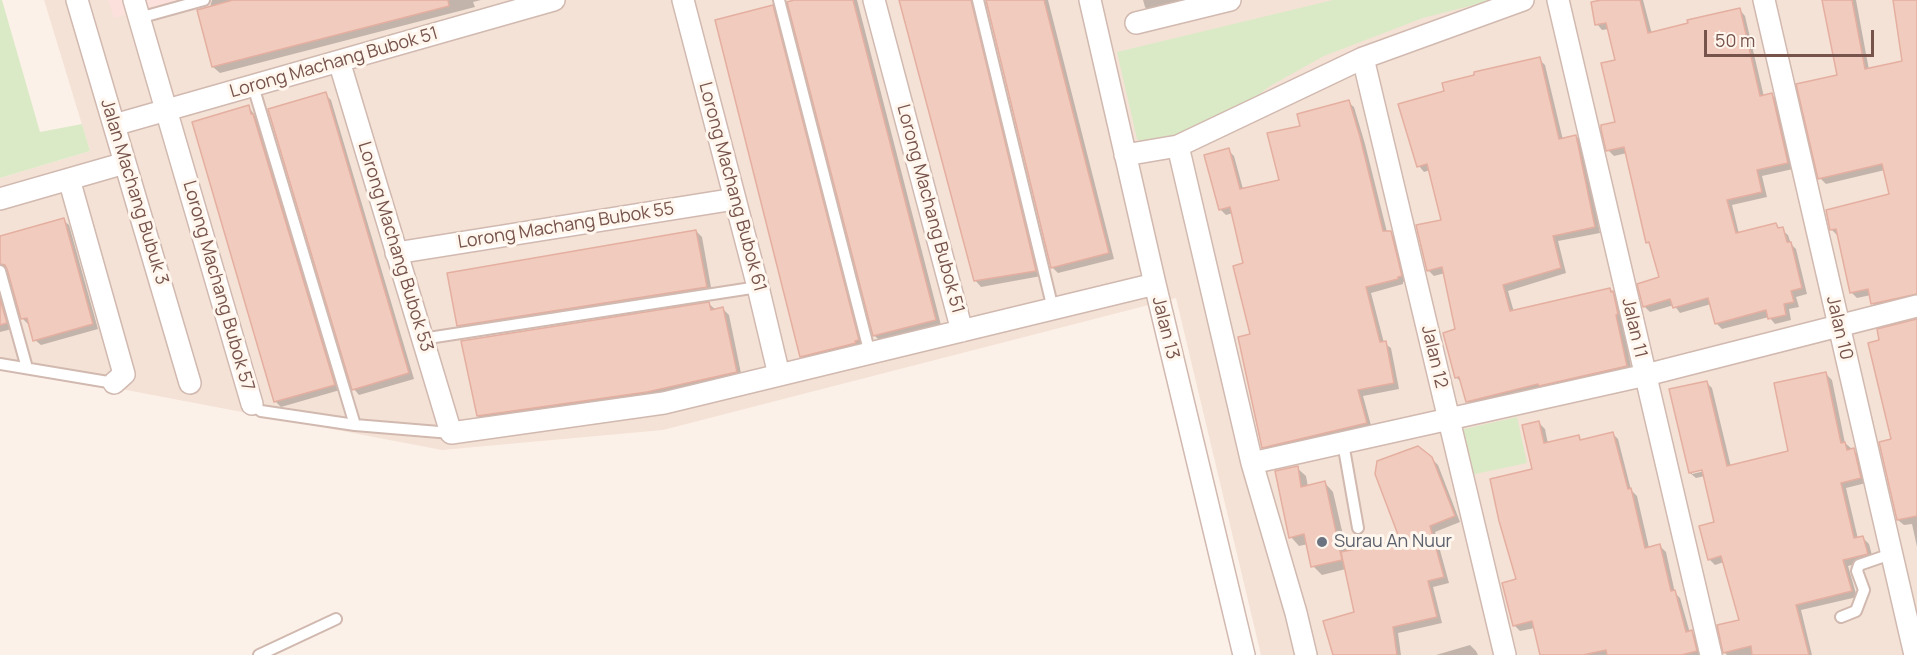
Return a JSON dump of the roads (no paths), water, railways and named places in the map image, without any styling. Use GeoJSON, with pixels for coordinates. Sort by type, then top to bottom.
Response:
{"type":"FeatureCollection","features":[{"type":"Feature","properties":{"kind":"street","name":"Jalan Machang Bubuk 3"},"geometry":{"type":"LineString","coordinates":[[77,0],[190,383]]}},
{"type":"Feature","properties":{"kind":"street","name":"Lorong Machang Bubok 51"},"geometry":{"type":"LineString","coordinates":[[114,125],[554,0]]}},
{"type":"Feature","properties":{"kind":"street","name":"Lorong Machang Bubok 61"},"geometry":{"type":"LineString","coordinates":[[683,0],[779,375]]}},
{"type":"Feature","properties":{"kind":"street","name":"Lorong Machang Bubok 51"},"geometry":{"type":"LineString","coordinates":[[874,0],[962,331],[1155,284]]}},
{"type":"Feature","properties":{"kind":"street","name":"Jalan 13"},"geometry":{"type":"LineString","coordinates":[[1090,0],[1244,655]]}},
{"type":"Feature","properties":{"kind":"street"},"geometry":{"type":"LineString","coordinates":[[1136,23],[1230,0]]}},
{"type":"Feature","properties":{"kind":"street"},"geometry":{"type":"LineString","coordinates":[[1125,155],[1178,147],[1363,58],[1523,0]]}},
{"type":"Feature","properties":{"kind":"street","name":"Jalan 11"},"geometry":{"type":"LineString","coordinates":[[1558,0],[1711,655]]}},
{"type":"Feature","properties":{"kind":"street","name":"Jalan 10"},"geometry":{"type":"LineString","coordinates":[[1764,0],[1915,655]]}},
{"type":"Feature","properties":{"kind":"street","name":"Lorong Machang Bubok 57"},"geometry":{"type":"LineString","coordinates":[[137,9],[252,404]]}},
{"type":"Feature","properties":{"kind":"street","name":"Jalan 12"},"geometry":{"type":"LineString","coordinates":[[1363,58],[1504,655]]}},
{"type":"Feature","properties":{"kind":"street","name":"Lorong Machang Bubok 53"},"geometry":{"type":"LineString","coordinates":[[339,61],[451,433]]}},
{"type":"Feature","properties":{"kind":"street"},"geometry":{"type":"LineString","coordinates":[[1178,147],[1252,463],[1306,655]]}},
{"type":"Feature","properties":{"kind":"street"},"geometry":{"type":"LineString","coordinates":[[0,199],[125,163]]}},
{"type":"Feature","properties":{"kind":"street"},"geometry":{"type":"LineString","coordinates":[[69,179],[124,374],[114,383]]}},
{"type":"Feature","properties":{"kind":"street","name":"Lorong Machang Bubok 55"},"geometry":{"type":"LineString","coordinates":[[396,253],[735,199]]}},
{"type":"Feature","properties":{"kind":"street"},"geometry":{"type":"LineString","coordinates":[[1252,463],[1646,375],[1917,306]]}},
{"type":"Feature","properties":{"kind":"street","name":"Lorong Machang Bubok 57"},"geometry":{"type":"LineString","coordinates":[[451,433],[664,403],[962,331]]}},
{"type":"Feature","properties":{"kind":"lane"},"geometry":{"type":"LineString","coordinates":[[137,9],[204,0]]}},
{"type":"Feature","properties":{"kind":"lane"},"geometry":{"type":"LineString","coordinates":[[779,0],[870,354]]}},
{"type":"Feature","properties":{"kind":"lane"},"geometry":{"type":"LineString","coordinates":[[978,0],[1053,309]]}},
{"type":"Feature","properties":{"kind":"lane"},"geometry":{"type":"LineString","coordinates":[[253,86],[355,425]]}},
{"type":"Feature","properties":{"kind":"lane"},"geometry":{"type":"LineString","coordinates":[[0,271],[27,368]]}},
{"type":"Feature","properties":{"kind":"lane"},"geometry":{"type":"LineString","coordinates":[[422,339],[758,287]]}},
{"type":"Feature","properties":{"kind":"lane"},"geometry":{"type":"LineString","coordinates":[[0,364],[114,383]]}},
{"type":"Feature","properties":{"kind":"lane","name":"Lorong Machang Bubok 57"},"geometry":{"type":"LineString","coordinates":[[252,404],[261,411],[355,425],[451,433]]}},
{"type":"Feature","properties":{"kind":"lane"},"geometry":{"type":"LineString","coordinates":[[1342,443],[1358,528]]}},
{"type":"Feature","properties":{"kind":"lane"},"geometry":{"type":"LineString","coordinates":[[1841,617],[1856,611],[1864,590],[1857,571],[1859,565],[1891,554]]}},
{"type":"Feature","properties":{"kind":"lane"},"geometry":{"type":"LineString","coordinates":[[260,655],[336,619]]}},
{"type":"Feature","properties":{"kind":"place","name":"Surau An Nuur"},"geometry":{"type":"Point","coordinates":[1322,542]}}]}
